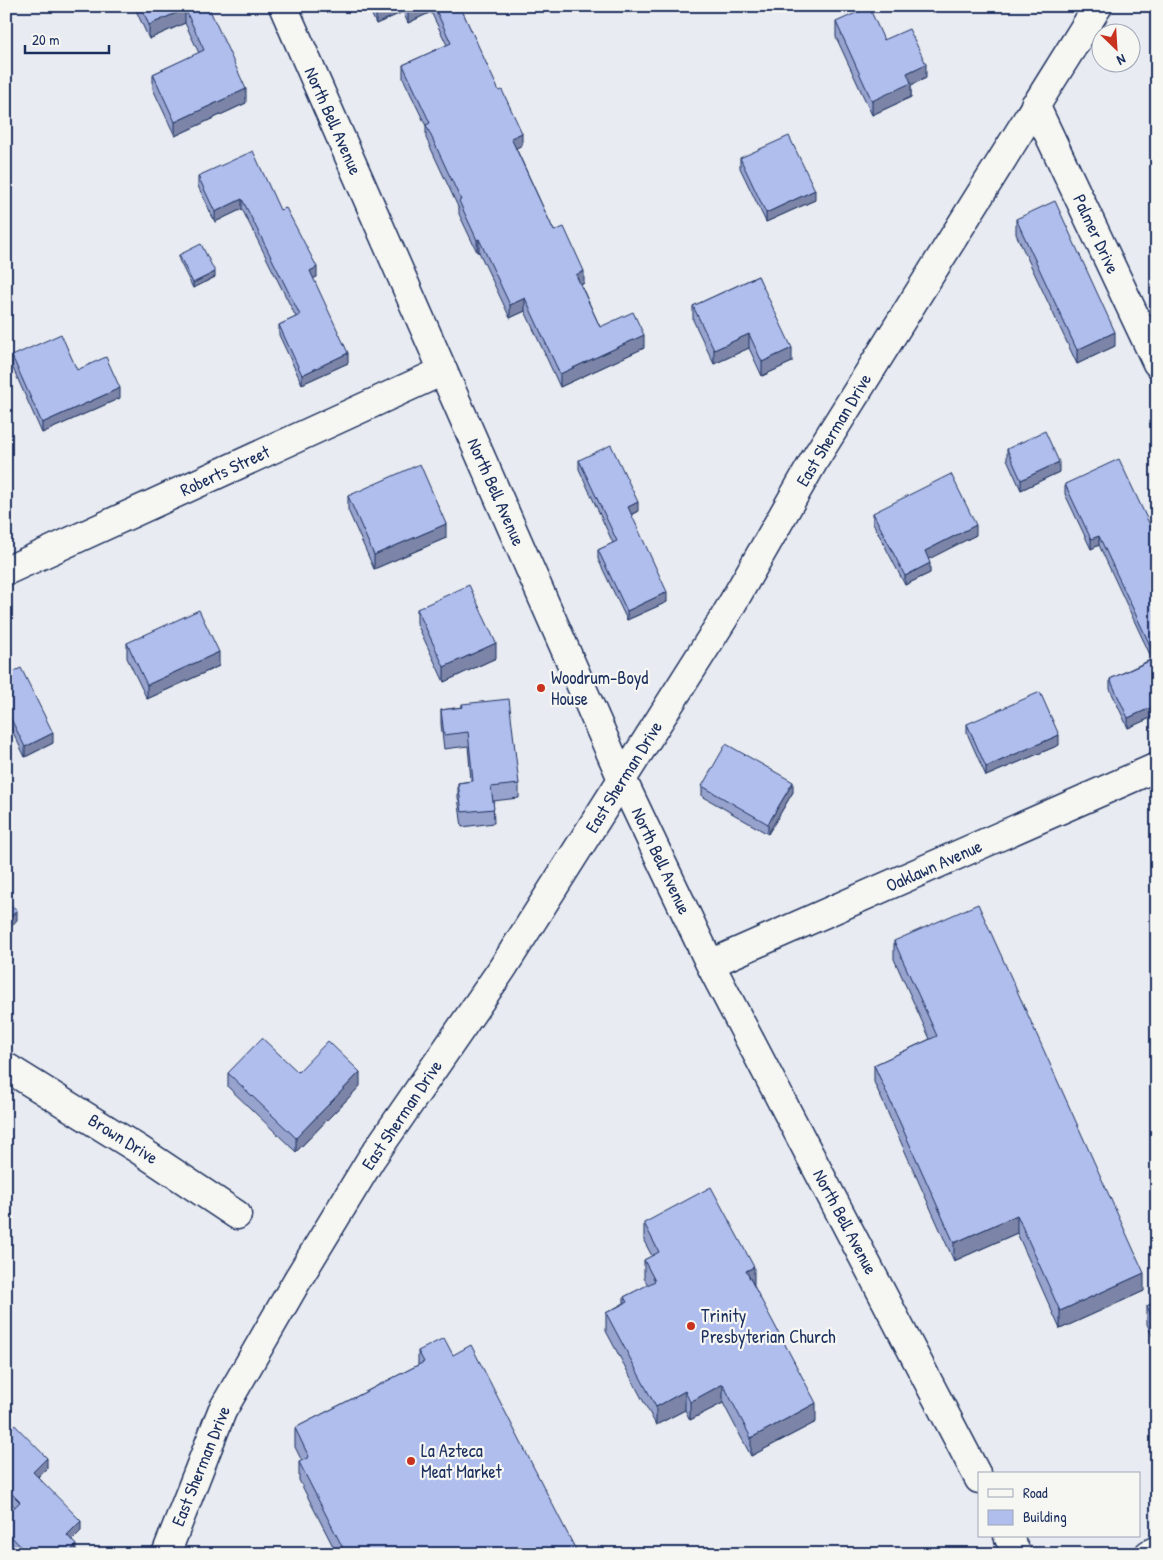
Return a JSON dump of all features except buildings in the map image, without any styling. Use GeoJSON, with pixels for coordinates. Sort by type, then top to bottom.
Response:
{"type":"FeatureCollection","features":[{"type":"Feature","properties":{"kind":"main road","name":"North Bell Avenue"},"geometry":{"type":"LineString","coordinates":[[283,6],[622,779],[710,964],[978,1478]]}},
{"type":"Feature","properties":{"kind":"main road","name":"East Sherman Drive"},"geometry":{"type":"LineString","coordinates":[[166,1554],[222,1411],[298,1279],[371,1159],[502,969],[724,618],[815,459],[1098,6]]}},
{"type":"Feature","properties":{"kind":"main road","name":"Palmer Drive"},"geometry":{"type":"LineString","coordinates":[[1035,105],[1157,363]]}},
{"type":"Feature","properties":{"kind":"main road","name":"Roberts Street"},"geometry":{"type":"LineString","coordinates":[[6,571],[443,371]]}},
{"type":"Feature","properties":{"kind":"main road","name":"Oaklawn Avenue"},"geometry":{"type":"LineString","coordinates":[[710,964],[1157,768]]}},
{"type":"Feature","properties":{"kind":"main road","name":"Brown Drive"},"geometry":{"type":"LineString","coordinates":[[6,1067],[138,1149],[237,1215]]}},
{"type":"Feature","properties":{"kind":"main road"},"geometry":{"type":"LineString","coordinates":[[1009,1538],[1017,1554]]}},
{"type":"Feature","properties":{"kind":"main road"},"geometry":{"type":"LineString","coordinates":[[1148,1554],[1157,1550]]}},
{"type":"Feature","properties":{"kind":"place","name":"Woodrum-Boyd House"},"geometry":{"type":"Point","coordinates":[541,688]}},
{"type":"Feature","properties":{"kind":"place","name":"Trinity Presbyterian Church"},"geometry":{"type":"Point","coordinates":[691,1326]}},
{"type":"Feature","properties":{"kind":"place","name":"La Azteca Meat Market"},"geometry":{"type":"Point","coordinates":[411,1461]}}]}
